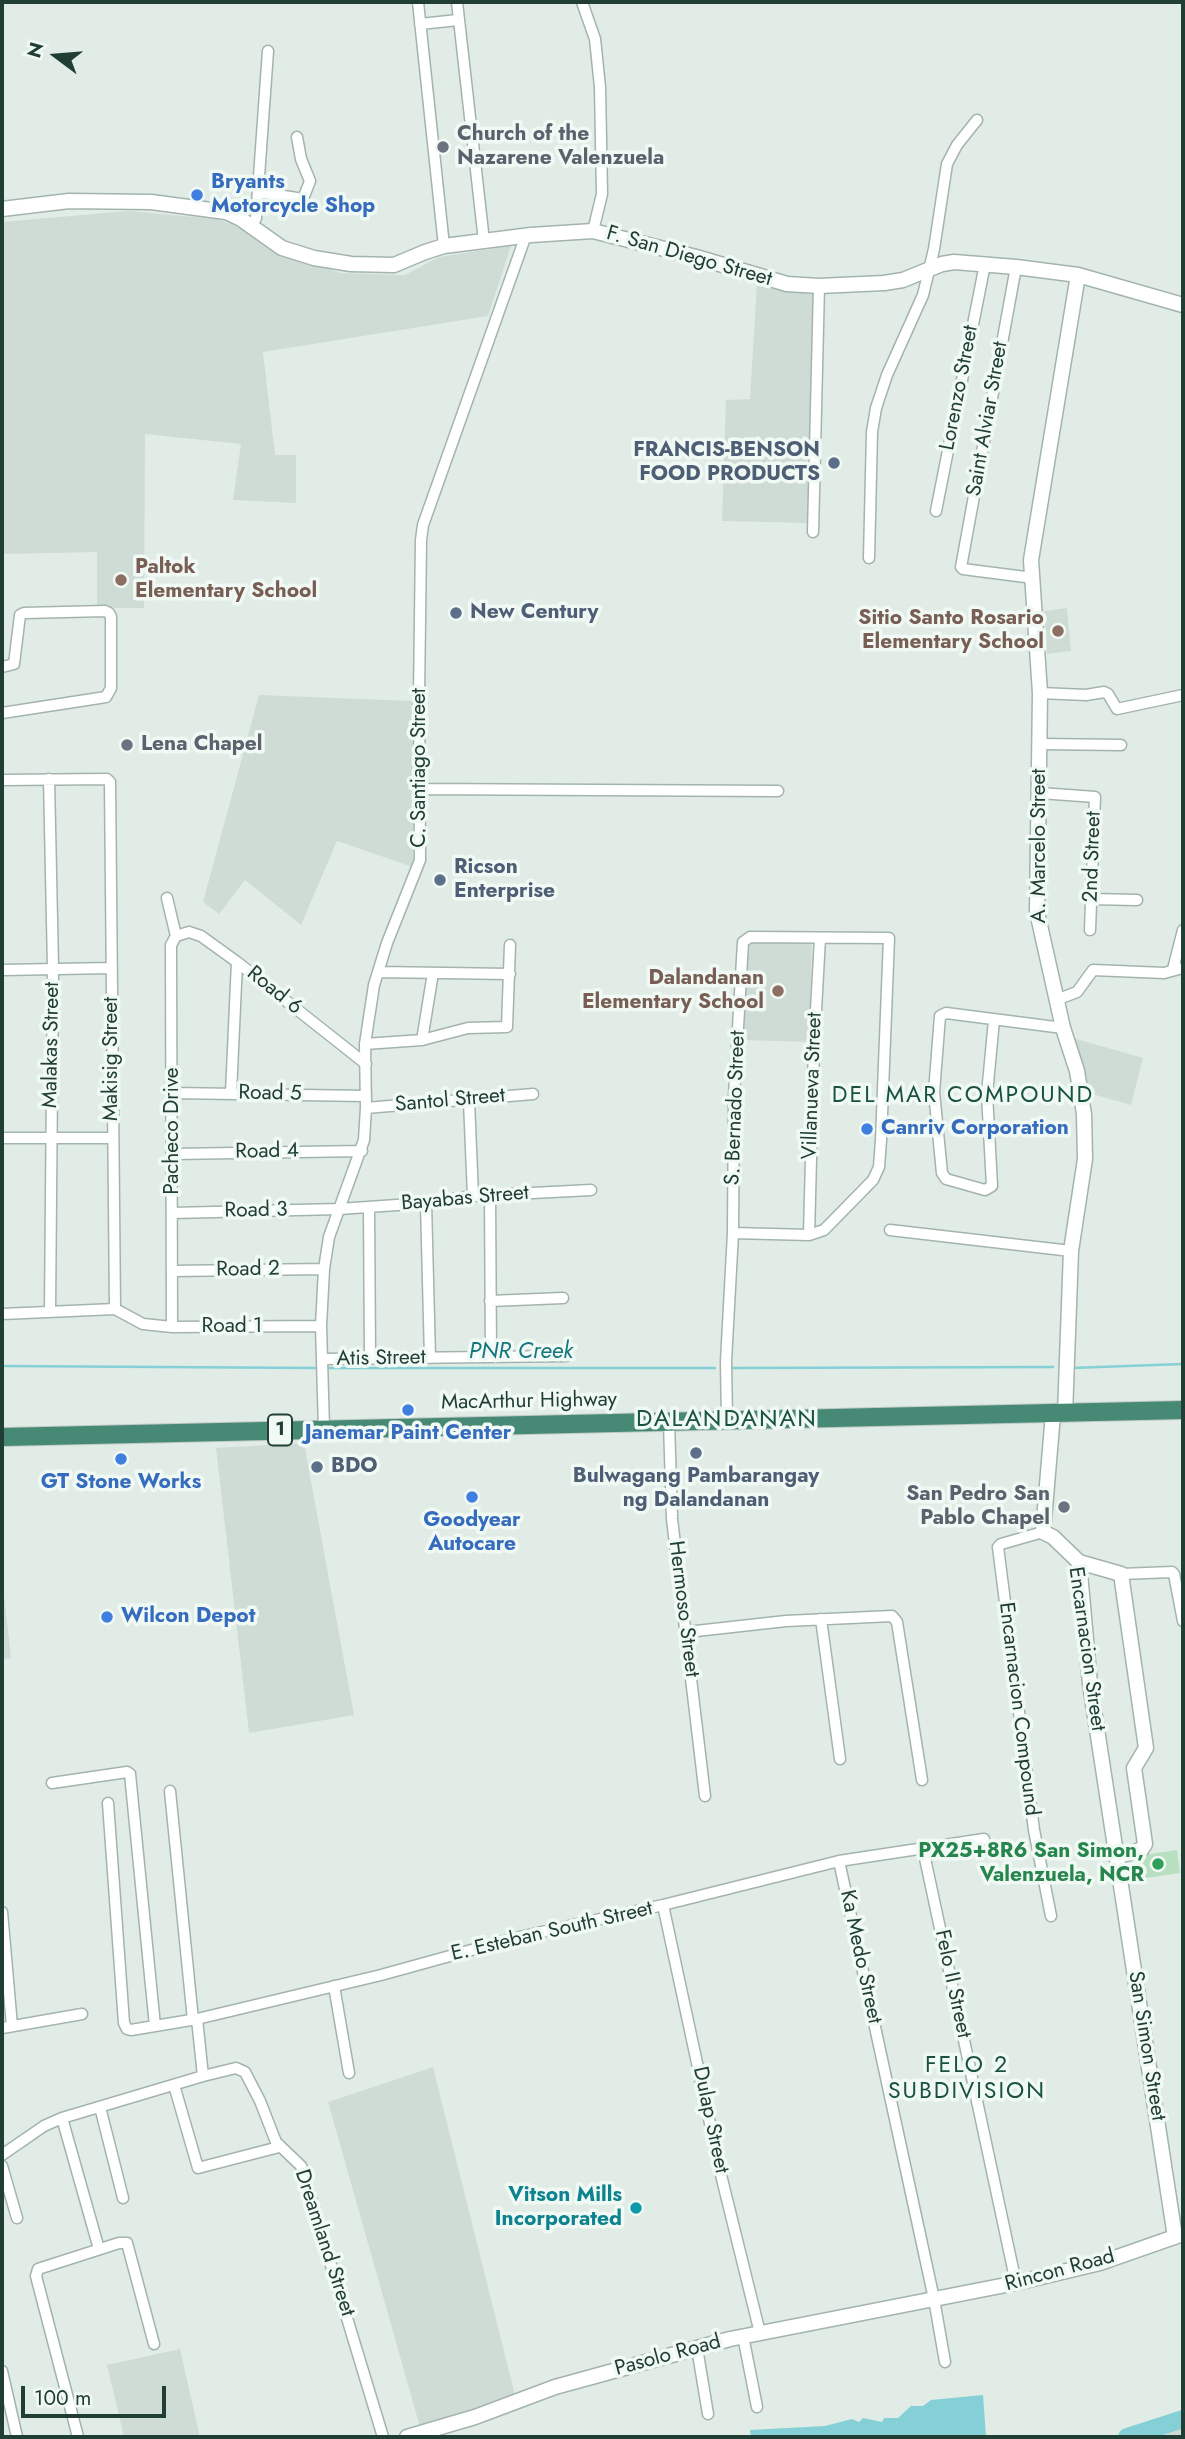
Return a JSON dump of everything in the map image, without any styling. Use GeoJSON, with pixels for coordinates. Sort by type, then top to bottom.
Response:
{"type":"FeatureCollection","features":[{"type":"Feature","properties":{"kind":"highway","name":"MacArthur Highway"},"geometry":{"type":"LineString","coordinates":[[2,1437],[1183,1410]]}},
{"type":"Feature","properties":{"kind":"street"},"geometry":{"type":"LineString","coordinates":[[418,2],[444,246]]}},
{"type":"Feature","properties":{"kind":"street"},"geometry":{"type":"LineString","coordinates":[[457,2],[484,241]]}},
{"type":"Feature","properties":{"kind":"street"},"geometry":{"type":"LineString","coordinates":[[582,2],[595,39],[600,87],[602,194],[593,231]]}},
{"type":"Feature","properties":{"kind":"street"},"geometry":{"type":"LineString","coordinates":[[420,24],[458,20]]}},
{"type":"Feature","properties":{"kind":"street"},"geometry":{"type":"LineString","coordinates":[[251,227],[256,218],[268,51]]}},
{"type":"Feature","properties":{"kind":"street"},"geometry":{"type":"LineString","coordinates":[[869,558],[872,432],[876,408],[887,375],[923,295],[930,269],[947,164],[957,145],[976,120]]}},
{"type":"Feature","properties":{"kind":"street"},"geometry":{"type":"LineString","coordinates":[[258,192],[303,199],[310,181],[301,159],[297,137]]}},
{"type":"Feature","properties":{"kind":"street","name":"F. San Diego Street"},"geometry":{"type":"LineString","coordinates":[[2,209],[69,201],[151,202],[226,212],[282,248],[340,263],[394,265],[444,246],[526,235],[593,231],[787,284],[819,286],[884,283],[903,280],[954,262],[1078,275],[1183,304]]}},
{"type":"Feature","properties":{"kind":"street","name":"C. Santiago Street"},"geometry":{"type":"LineString","coordinates":[[324,1429],[321,1326],[324,1269],[329,1237],[362,1151],[366,1108],[365,1044],[378,972],[420,860],[423,524],[526,235]]}},
{"type":"Feature","properties":{"kind":"street","name":"Lorenzo Street"},"geometry":{"type":"LineString","coordinates":[[936,511],[985,264]]}},
{"type":"Feature","properties":{"kind":"street","name":"Saint Alviar Street"},"geometry":{"type":"LineString","coordinates":[[1016,267],[961,567],[1033,578]]}},
{"type":"Feature","properties":{"kind":"street","name":"A. Marcelo Street"},"geometry":{"type":"LineString","coordinates":[[1059,1414],[1071,1251],[1085,1158],[1084,1114],[1077,1071],[1063,1028],[1037,912],[1040,693],[1031,560],[1078,275]]}},
{"type":"Feature","properties":{"kind":"street"},"geometry":{"type":"LineString","coordinates":[[813,532],[819,286]]}},
{"type":"Feature","properties":{"kind":"street"},"geometry":{"type":"LineString","coordinates":[[2,667],[14,664],[20,615],[23,612],[105,611],[111,617],[111,688],[106,697],[2,713]]}},
{"type":"Feature","properties":{"kind":"street"},"geometry":{"type":"LineString","coordinates":[[1040,693],[1086,695],[1104,692],[1117,709],[1183,695]]}},
{"type":"Feature","properties":{"kind":"street"},"geometry":{"type":"LineString","coordinates":[[1040,744],[1121,745]]}},
{"type":"Feature","properties":{"kind":"street"},"geometry":{"type":"LineString","coordinates":[[2,780],[49,779]]}},
{"type":"Feature","properties":{"kind":"street","name":"Makisig Street"},"geometry":{"type":"LineString","coordinates":[[49,779],[107,779],[110,782],[115,1309]]}},
{"type":"Feature","properties":{"kind":"street","name":"Malakas Street"},"geometry":{"type":"LineString","coordinates":[[49,779],[53,968],[50,1311]]}},
{"type":"Feature","properties":{"kind":"street"},"geometry":{"type":"LineString","coordinates":[[419,789],[778,791]]}},
{"type":"Feature","properties":{"kind":"street","name":"2nd Street"},"geometry":{"type":"LineString","coordinates":[[1040,793],[1095,797],[1090,930]]}},
{"type":"Feature","properties":{"kind":"street"},"geometry":{"type":"LineString","coordinates":[[167,898],[176,936]]}},
{"type":"Feature","properties":{"kind":"street"},"geometry":{"type":"LineString","coordinates":[[1091,899],[1138,900]]}},
{"type":"Feature","properties":{"kind":"street"},"geometry":{"type":"LineString","coordinates":[[1056,1000],[1077,992],[1093,970],[1164,973],[1178,969],[1183,930]]}},
{"type":"Feature","properties":{"kind":"street","name":"Road 6"},"geometry":{"type":"LineString","coordinates":[[176,936],[189,932],[201,936],[366,1065]]}},
{"type":"Feature","properties":{"kind":"street","name":"Pacheco Drive"},"geometry":{"type":"LineString","coordinates":[[172,1327],[171,945],[176,936]]}},
{"type":"Feature","properties":{"kind":"street","name":"S. Bernado Street"},"geometry":{"type":"LineString","coordinates":[[727,1421],[726,1361],[733,1233],[734,1096],[743,942],[750,937],[888,938],[879,1167],[873,1180],[845,1211],[824,1230],[809,1235]]}},
{"type":"Feature","properties":{"kind":"street","name":"Villanueva Street"},"geometry":{"type":"LineString","coordinates":[[809,1235],[820,938]]}},
{"type":"Feature","properties":{"kind":"street"},"geometry":{"type":"LineString","coordinates":[[365,1044],[422,1040],[468,1028],[507,1027],[510,945]]}},
{"type":"Feature","properties":{"kind":"street"},"geometry":{"type":"LineString","coordinates":[[231,1093],[237,962]]}},
{"type":"Feature","properties":{"kind":"street"},"geometry":{"type":"LineString","coordinates":[[2,970],[111,968]]}},
{"type":"Feature","properties":{"kind":"street"},"geometry":{"type":"LineString","coordinates":[[378,972],[510,974]]}},
{"type":"Feature","properties":{"kind":"street"},"geometry":{"type":"LineString","coordinates":[[422,1040],[433,973]]}},
{"type":"Feature","properties":{"kind":"street"},"geometry":{"type":"LineString","coordinates":[[994,1020],[987,1094],[992,1186],[985,1190],[946,1179],[942,1173],[934,1092],[940,1016],[946,1013],[1063,1028]]}},
{"type":"Feature","properties":{"kind":"street","name":"Road 5"},"geometry":{"type":"LineString","coordinates":[[173,1093],[366,1096]]}},
{"type":"Feature","properties":{"kind":"street","name":"Santol Street"},"geometry":{"type":"LineString","coordinates":[[366,1108],[533,1094]]}},
{"type":"Feature","properties":{"kind":"street"},"geometry":{"type":"LineString","coordinates":[[468,1101],[474,1196]]}},
{"type":"Feature","properties":{"kind":"street"},"geometry":{"type":"LineString","coordinates":[[2,1138],[113,1138]]}},
{"type":"Feature","properties":{"kind":"street","name":"Road 4"},"geometry":{"type":"LineString","coordinates":[[173,1154],[362,1151]]}},
{"type":"Feature","properties":{"kind":"street","name":"Bayabas Street"},"geometry":{"type":"LineString","coordinates":[[339,1209],[426,1203],[474,1196],[591,1190]]}},
{"type":"Feature","properties":{"kind":"street"},"geometry":{"type":"LineString","coordinates":[[490,1196],[491,1357]]}},
{"type":"Feature","properties":{"kind":"street"},"geometry":{"type":"LineString","coordinates":[[426,1203],[430,1358]]}},
{"type":"Feature","properties":{"kind":"street"},"geometry":{"type":"LineString","coordinates":[[369,1207],[370,1358]]}},
{"type":"Feature","properties":{"kind":"street","name":"Road 3"},"geometry":{"type":"LineString","coordinates":[[172,1213],[339,1209]]}},
{"type":"Feature","properties":{"kind":"street"},"geometry":{"type":"LineString","coordinates":[[890,1230],[1071,1251]]}},
{"type":"Feature","properties":{"kind":"street"},"geometry":{"type":"LineString","coordinates":[[733,1233],[809,1235]]}},
{"type":"Feature","properties":{"kind":"street","name":"Road 2"},"geometry":{"type":"LineString","coordinates":[[172,1271],[324,1269]]}},
{"type":"Feature","properties":{"kind":"street"},"geometry":{"type":"LineString","coordinates":[[490,1301],[563,1298]]}},
{"type":"Feature","properties":{"kind":"street"},"geometry":{"type":"LineString","coordinates":[[2,1314],[115,1309]]}},
{"type":"Feature","properties":{"kind":"street","name":"Road 1"},"geometry":{"type":"LineString","coordinates":[[115,1309],[143,1324],[172,1327],[321,1326]]}},
{"type":"Feature","properties":{"kind":"street","name":"Atis Street"},"geometry":{"type":"LineString","coordinates":[[322,1359],[566,1356]]}},
{"type":"Feature","properties":{"kind":"street"},"geometry":{"type":"LineString","coordinates":[[1043,1532],[1059,1414]]}},
{"type":"Feature","properties":{"kind":"street","name":"Hermoso Street"},"geometry":{"type":"LineString","coordinates":[[669,1422],[672,1519],[705,1796]]}},
{"type":"Feature","properties":{"kind":"street","name":"Encarnacion Street"},"geometry":{"type":"LineString","coordinates":[[1043,1532],[1053,1537],[1079,1562],[1090,1684],[1118,1856]]}},
{"type":"Feature","properties":{"kind":"street","name":"Encarnacion Compound"},"geometry":{"type":"LineString","coordinates":[[1043,1532],[998,1547],[1034,1830],[1051,1916]]}},
{"type":"Feature","properties":{"kind":"street"},"geometry":{"type":"LineString","coordinates":[[1079,1562],[1121,1574],[1172,1572],[1183,1621]]}},
{"type":"Feature","properties":{"kind":"street"},"geometry":{"type":"LineString","coordinates":[[1118,1856],[1141,1850],[1145,1844],[1135,1765],[1146,1748],[1121,1574]]}},
{"type":"Feature","properties":{"kind":"street"},"geometry":{"type":"LineString","coordinates":[[687,1632],[821,1619],[892,1616],[897,1622],[922,1780]]}},
{"type":"Feature","properties":{"kind":"street"},"geometry":{"type":"LineString","coordinates":[[821,1619],[840,1759]]}},
{"type":"Feature","properties":{"kind":"street"},"geometry":{"type":"LineString","coordinates":[[52,1783],[127,1772],[130,1774],[155,2026]]}},
{"type":"Feature","properties":{"kind":"street"},"geometry":{"type":"LineString","coordinates":[[2,2155],[44,2126],[62,2118],[203,2076],[170,1791]]}},
{"type":"Feature","properties":{"kind":"street","name":"E. Esteban South Street"},"geometry":{"type":"LineString","coordinates":[[108,1803],[124,2023],[127,2029],[131,2030],[195,2020],[514,1938],[663,1905],[839,1861],[984,1839]]}},
{"type":"Feature","properties":{"kind":"street","name":"Felo II Street"},"geometry":{"type":"LineString","coordinates":[[923,1849],[1016,2283]]}},
{"type":"Feature","properties":{"kind":"street","name":"San Simon Street"},"geometry":{"type":"LineString","coordinates":[[1118,1856],[1179,2235]]}},
{"type":"Feature","properties":{"kind":"street","name":"Ka Medo Street"},"geometry":{"type":"LineString","coordinates":[[839,1861],[934,2299],[945,2362]]}},
{"type":"Feature","properties":{"kind":"street","name":"Dulap Street"},"geometry":{"type":"LineString","coordinates":[[663,1905],[722,2179],[760,2333]]}},
{"type":"Feature","properties":{"kind":"street"},"geometry":{"type":"LineString","coordinates":[[2,1912],[7,2027],[82,2014]]}},
{"type":"Feature","properties":{"kind":"street"},"geometry":{"type":"LineString","coordinates":[[334,1986],[349,2073]]}},
{"type":"Feature","properties":{"kind":"street","name":"Dreamland Street"},"geometry":{"type":"LineString","coordinates":[[203,2076],[236,2068],[249,2076],[279,2147],[294,2157],[301,2166],[383,2437]]}},
{"type":"Feature","properties":{"kind":"street"},"geometry":{"type":"LineString","coordinates":[[174,2085],[198,2168],[279,2147]]}},
{"type":"Feature","properties":{"kind":"street"},"geometry":{"type":"LineString","coordinates":[[100,2107],[122,2198]]}},
{"type":"Feature","properties":{"kind":"street"},"geometry":{"type":"LineString","coordinates":[[62,2118],[99,2249]]}},
{"type":"Feature","properties":{"kind":"street"},"geometry":{"type":"LineString","coordinates":[[2,2166],[17,2218]]}},
{"type":"Feature","properties":{"kind":"street","name":"Rincon Road"},"geometry":{"type":"LineString","coordinates":[[934,2299],[1100,2263],[1179,2235]]}},
{"type":"Feature","properties":{"kind":"street"},"geometry":{"type":"LineString","coordinates":[[78,2437],[36,2273],[40,2267],[121,2242],[129,2245],[153,2344]]}},
{"type":"Feature","properties":{"kind":"street","name":"Pasolo Road"},"geometry":{"type":"LineString","coordinates":[[407,2437],[475,2417],[555,2388],[697,2348],[743,2336],[934,2299]]}},
{"type":"Feature","properties":{"kind":"street"},"geometry":{"type":"LineString","coordinates":[[743,2336],[757,2407]]}},
{"type":"Feature","properties":{"kind":"street"},"geometry":{"type":"LineString","coordinates":[[697,2348],[709,2414]]}},
{"type":"Feature","properties":{"kind":"street"},"geometry":{"type":"LineString","coordinates":[[2,2371],[16,2433],[2,2432]]}},
{"type":"Feature","properties":{"kind":"shaded area"},"geometry":{"type":"Polygon","coordinates":[[[128,211],[217,219],[240,228],[273,252],[341,273],[405,275],[439,257],[511,246],[488,316],[263,352],[275,455],[296,455],[296,503],[233,500],[241,444],[145,434],[144,608],[97,608],[97,552],[2,554],[2,222],[128,211]]]}},
{"type":"Feature","properties":{"kind":"shaded area"},"geometry":{"type":"Polygon","coordinates":[[[757,283],[814,295],[807,523],[722,521],[726,400],[750,399],[757,283]]]}},
{"type":"Feature","properties":{"kind":"shaded area","name":"Sitio Santo Rosario Elementary School"},"geometry":{"type":"Polygon","coordinates":[[[1067,608],[1071,651],[1047,654],[1044,611],[1067,608]]]}},
{"type":"Feature","properties":{"kind":"shaded area"},"geometry":{"type":"Polygon","coordinates":[[[259,695],[413,701],[413,867],[337,841],[301,925],[245,880],[219,914],[203,902],[259,695]]]}},
{"type":"Feature","properties":{"kind":"shaded area","name":"Dalandanan Elementary School"},"geometry":{"type":"Polygon","coordinates":[[[748,941],[812,942],[809,1042],[743,1040],[748,941]]]}},
{"type":"Feature","properties":{"kind":"shaded area"},"geometry":{"type":"Polygon","coordinates":[[[1073,1038],[1143,1058],[1131,1105],[1089,1093],[1073,1038]]]}},
{"type":"Feature","properties":{"kind":"shaded area"},"geometry":{"type":"Polygon","coordinates":[[[304,1443],[354,1715],[249,1733],[216,1448],[304,1443]]]}},
{"type":"Feature","properties":{"kind":"shaded area"},"geometry":{"type":"Polygon","coordinates":[[[2,1578],[11,1658],[2,1659],[2,1578]]]}},
{"type":"Feature","properties":{"kind":"shaded area"},"geometry":{"type":"Polygon","coordinates":[[[433,2067],[515,2395],[420,2427],[328,2102],[433,2067]]]}},
{"type":"Feature","properties":{"kind":"shaded area"},"geometry":{"type":"Polygon","coordinates":[[[180,2349],[200,2437],[124,2437],[107,2365],[180,2349]]]}},
{"type":"Feature","properties":{"kind":"shaded area"},"geometry":{"type":"Polygon","coordinates":[[[1183,2418],[1183,2437],[1125,2437],[1147,2429],[1183,2418]]]}},
{"type":"Feature","properties":{"kind":"green space","name":"PX25+8R6 San Simon, Valenzuela, NCR"},"geometry":{"type":"Polygon","coordinates":[[[1177,1850],[1180,1873],[1139,1879],[1136,1856],[1177,1850]]]}},
{"type":"Feature","properties":{"kind":"water"},"geometry":{"type":"Polygon","coordinates":[[[983,2395],[986,2437],[751,2437],[750,2430],[825,2426],[852,2419],[859,2422],[863,2418],[882,2422],[884,2418],[898,2418],[911,2406],[923,2406],[931,2400],[983,2395]]]}},
{"type":"Feature","properties":{"kind":"waterway","name":"PNR Creek"},"geometry":{"type":"LineString","coordinates":[[1071,1368],[1183,1364]]}},
{"type":"Feature","properties":{"kind":"waterway","name":"PNR Creek"},"geometry":{"type":"LineString","coordinates":[[2,1366],[315,1368]]}},
{"type":"Feature","properties":{"kind":"waterway","name":"PNR Creek"},"geometry":{"type":"LineString","coordinates":[[732,1368],[1053,1367]]}},
{"type":"Feature","properties":{"kind":"waterway","name":"PNR Creek"},"geometry":{"type":"LineString","coordinates":[[327,1368],[715,1368]]}},
{"type":"Feature","properties":{"kind":"waterway"},"geometry":{"type":"LineString","coordinates":[[1127,2437],[1183,2419]]}},
{"type":"Feature","properties":{"kind":"place","name":"Church of the Nazarene Valenzuela"},"geometry":{"type":"Point","coordinates":[443,147]}},
{"type":"Feature","properties":{"kind":"place","name":"Bryants Motorcycle Shop"},"geometry":{"type":"Point","coordinates":[197,195]}},
{"type":"Feature","properties":{"kind":"place","name":"FRANCIS-BENSON FOOD PRODUCTS"},"geometry":{"type":"Point","coordinates":[834,463]}},
{"type":"Feature","properties":{"kind":"place","name":"Paltok Elementary School"},"geometry":{"type":"Point","coordinates":[121,580]}},
{"type":"Feature","properties":{"kind":"place","name":"New Century"},"geometry":{"type":"Point","coordinates":[456,613]}},
{"type":"Feature","properties":{"kind":"place","name":"Sitio Santo Rosario Elementary School"},"geometry":{"type":"Point","coordinates":[1058,631]}},
{"type":"Feature","properties":{"kind":"place","name":"Lena Chapel"},"geometry":{"type":"Point","coordinates":[127,745]}},
{"type":"Feature","properties":{"kind":"place","name":"Ricson Enterprise"},"geometry":{"type":"Point","coordinates":[440,880]}},
{"type":"Feature","properties":{"kind":"place","name":"Dalandanan Elementary School"},"geometry":{"type":"Point","coordinates":[778,991]}},
{"type":"Feature","properties":{"kind":"place","name":"Canriv Corporation"},"geometry":{"type":"Point","coordinates":[867,1129]}},
{"type":"Feature","properties":{"kind":"place","name":"Janemar Paint Center"},"geometry":{"type":"Point","coordinates":[408,1410]}},
{"type":"Feature","properties":{"kind":"place","name":"Bulwagang Pambarangay ng Dalandanan"},"geometry":{"type":"Point","coordinates":[696,1453]}},
{"type":"Feature","properties":{"kind":"place","name":"GT Stone Works"},"geometry":{"type":"Point","coordinates":[121,1459]}},
{"type":"Feature","properties":{"kind":"place","name":"BDO"},"geometry":{"type":"Point","coordinates":[317,1467]}},
{"type":"Feature","properties":{"kind":"place","name":"Goodyear Autocare"},"geometry":{"type":"Point","coordinates":[472,1497]}},
{"type":"Feature","properties":{"kind":"place","name":"San Pedro San Pablo Chapel"},"geometry":{"type":"Point","coordinates":[1064,1507]}},
{"type":"Feature","properties":{"kind":"place","name":"Wilcon Depot"},"geometry":{"type":"Point","coordinates":[107,1617]}},
{"type":"Feature","properties":{"kind":"place","name":"PX25+8R6 San Simon, Valenzuela, NCR"},"geometry":{"type":"Point","coordinates":[1158,1864]}},
{"type":"Feature","properties":{"kind":"place","name":"Vitson Mills Incorporated"},"geometry":{"type":"Point","coordinates":[636,2208]}},
{"type":"Feature","properties":{"kind":"district","name":"DEL MAR COMPOUND"},"geometry":{"type":"Point","coordinates":[963,1096]}},
{"type":"Feature","properties":{"kind":"district","name":"DALANDANAN"},"geometry":{"type":"Point","coordinates":[727,1420]}},
{"type":"Feature","properties":{"kind":"district","name":"FELO 2 SUBDIVISION"},"geometry":{"type":"Point","coordinates":[967,2079]}}]}
